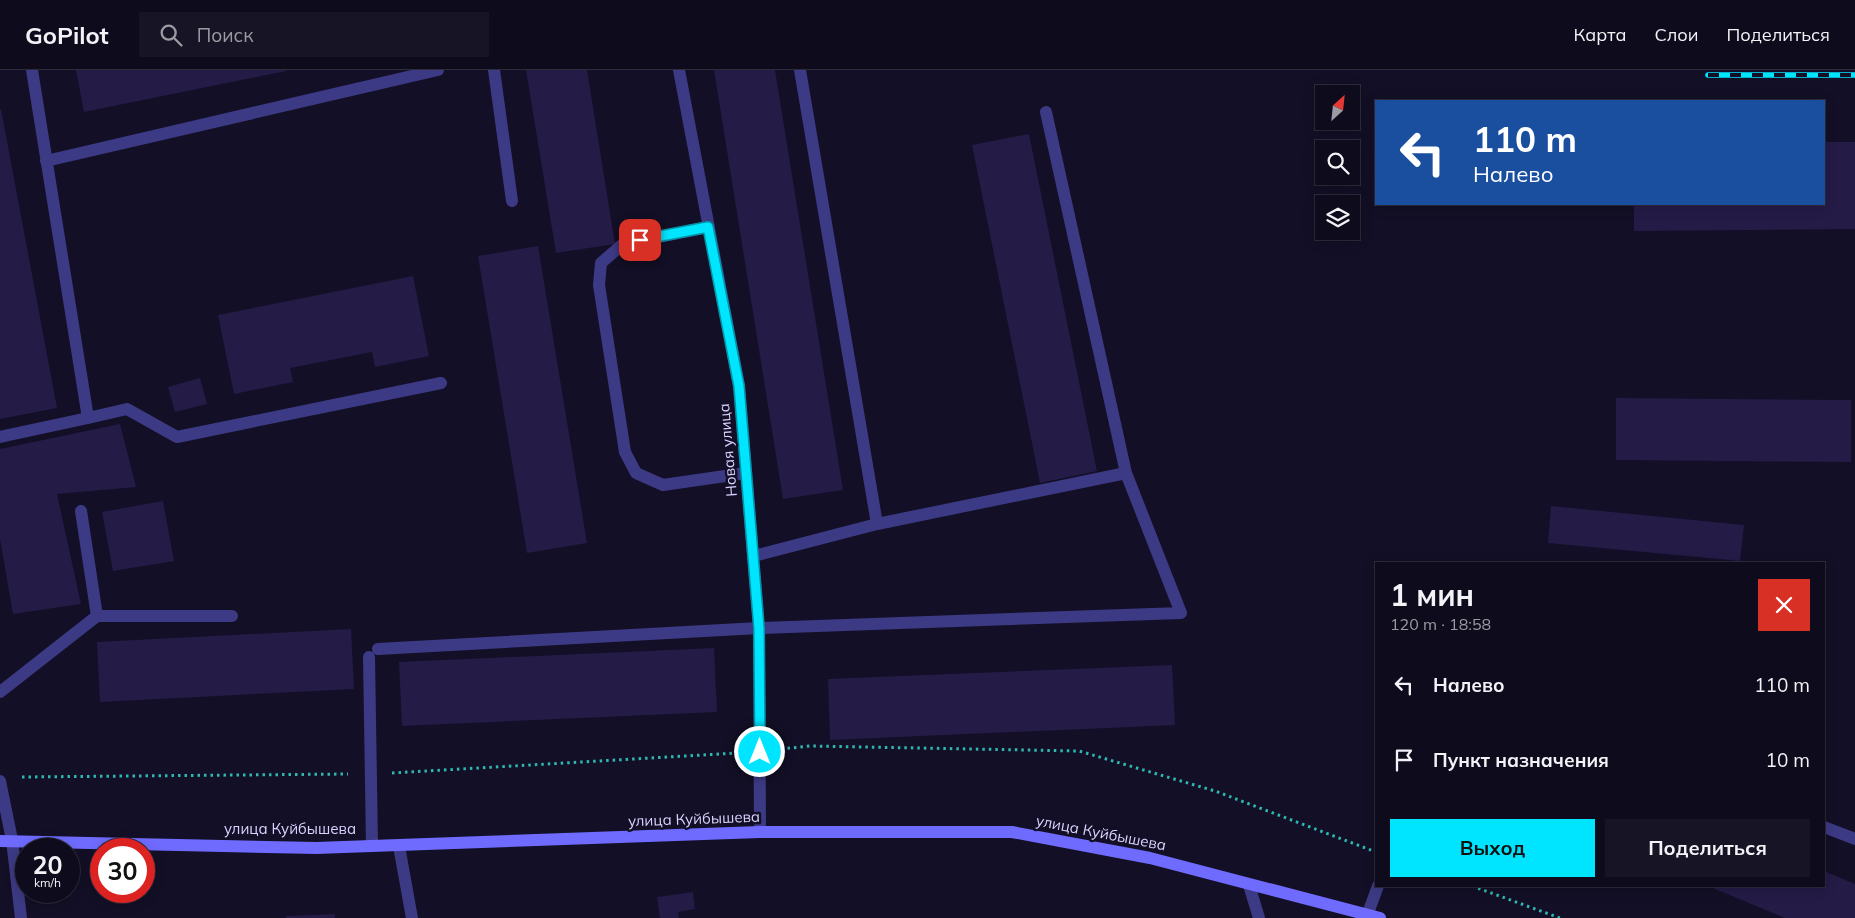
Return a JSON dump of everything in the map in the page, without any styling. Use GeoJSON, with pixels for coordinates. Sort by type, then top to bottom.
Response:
{"type":"FeatureCollection","features":[{"type":"Feature","properties":{"kind":"main road","name":"улица Куйбышева"},"geometry":{"type":"LineString","coordinates":[[6,840],[316,848],[760,832],[1012,832],[1150,858],[1374,916]]}},
{"type":"Feature","properties":{"kind":"street"},"geometry":{"type":"LineString","coordinates":[[32,70],[88,418]]}},
{"type":"Feature","properties":{"kind":"street"},"geometry":{"type":"LineString","coordinates":[[46,161],[438,70]]}},
{"type":"Feature","properties":{"kind":"street"},"geometry":{"type":"LineString","coordinates":[[494,70],[512,201]]}},
{"type":"Feature","properties":{"kind":"street","name":"Новая улица"},"geometry":{"type":"LineString","coordinates":[[679,70],[739,386],[759,628],[760,832]]}},
{"type":"Feature","properties":{"kind":"street"},"geometry":{"type":"LineString","coordinates":[[800,70],[877,524]]}},
{"type":"Feature","properties":{"kind":"street"},"geometry":{"type":"LineString","coordinates":[[372,845],[373,653],[759,628],[1181,614],[1126,473],[1046,112]]}},
{"type":"Feature","properties":{"kind":"street"},"geometry":{"type":"LineString","coordinates":[[708,227],[623,244],[601,263],[599,285],[623,442],[625,452],[636,473],[663,485],[746,473]]}},
{"type":"Feature","properties":{"kind":"street"},"geometry":{"type":"LineString","coordinates":[[0,437],[127,409],[177,437],[442,383]]}},
{"type":"Feature","properties":{"kind":"street"},"geometry":{"type":"LineString","coordinates":[[754,556],[877,524],[1126,473]]}},
{"type":"Feature","properties":{"kind":"street"},"geometry":{"type":"LineString","coordinates":[[81,511],[97,616]]}},
{"type":"Feature","properties":{"kind":"street"},"geometry":{"type":"LineString","coordinates":[[0,692],[97,616],[232,616]]}},
{"type":"Feature","properties":{"kind":"street"},"geometry":{"type":"LineString","coordinates":[[0,781],[6,840],[22,918]]}},
{"type":"Feature","properties":{"kind":"street"},"geometry":{"type":"LineString","coordinates":[[1825,827],[1855,839]]}},
{"type":"Feature","properties":{"kind":"street"},"geometry":{"type":"LineString","coordinates":[[399,846],[412,918]]}},
{"type":"Feature","properties":{"kind":"street"},"geometry":{"type":"LineString","coordinates":[[1249,885],[1259,918]]}},
{"type":"Feature","properties":{"kind":"street"},"geometry":{"type":"LineString","coordinates":[[1374,916],[1378,887]]}},
{"type":"Feature","properties":{"kind":"path"},"geometry":{"type":"LineString","coordinates":[[17,778],[371,774],[760,752],[810,746],[1079,751],[1215,791],[1375,852]]}},
{"type":"Feature","properties":{"kind":"path"},"geometry":{"type":"LineString","coordinates":[[1475,887],[1560,918]]}},
{"type":"Feature","properties":{"kind":"building"},"geometry":{"type":"Polygon","coordinates":[[[76,70],[286,70],[286,71],[84,112],[76,70]]]}},
{"type":"Feature","properties":{"kind":"building"},"geometry":{"type":"Polygon","coordinates":[[[526,70],[587,70],[615,244],[556,253],[526,70]]]}},
{"type":"Feature","properties":{"kind":"building"},"geometry":{"type":"Polygon","coordinates":[[[714,70],[775,70],[843,490],[783,499],[714,70]]]}},
{"type":"Feature","properties":{"kind":"building"},"geometry":{"type":"Polygon","coordinates":[[[0,110],[57,408],[0,419],[0,110]]]}},
{"type":"Feature","properties":{"kind":"building"},"geometry":{"type":"Polygon","coordinates":[[[1029,134],[1097,471],[1040,483],[972,145],[1029,134]]]}},
{"type":"Feature","properties":{"kind":"building"},"geometry":{"type":"Polygon","coordinates":[[[1825,142],[1855,142],[1855,229],[1634,231],[1634,205],[1825,205],[1825,142]]]}},
{"type":"Feature","properties":{"kind":"building"},"geometry":{"type":"Polygon","coordinates":[[[538,246],[587,543],[527,553],[478,256],[538,246]]]}},
{"type":"Feature","properties":{"kind":"building"},"geometry":{"type":"Polygon","coordinates":[[[413,276],[429,356],[375,367],[372,352],[290,368],[293,382],[234,394],[218,315],[413,276]]]}},
{"type":"Feature","properties":{"kind":"building"},"geometry":{"type":"Polygon","coordinates":[[[200,378],[207,404],[175,412],[168,387],[200,378]]]}},
{"type":"Feature","properties":{"kind":"building"},"geometry":{"type":"Polygon","coordinates":[[[1616,398],[1851,400],[1851,462],[1616,460],[1616,398]]]}},
{"type":"Feature","properties":{"kind":"building"},"geometry":{"type":"Polygon","coordinates":[[[120,424],[136,487],[57,494],[81,604],[13,614],[0,539],[0,449],[120,424]]]}},
{"type":"Feature","properties":{"kind":"building"},"geometry":{"type":"Polygon","coordinates":[[[163,501],[174,561],[113,571],[102,512],[163,501]]]}},
{"type":"Feature","properties":{"kind":"building"},"geometry":{"type":"Polygon","coordinates":[[[1551,506],[1744,525],[1740,561],[1548,543],[1551,506]]]}},
{"type":"Feature","properties":{"kind":"building"},"geometry":{"type":"Polygon","coordinates":[[[351,629],[354,689],[100,702],[97,642],[351,629]]]}},
{"type":"Feature","properties":{"kind":"building"},"geometry":{"type":"Polygon","coordinates":[[[714,648],[717,712],[402,726],[399,662],[714,648]]]}},
{"type":"Feature","properties":{"kind":"building"},"geometry":{"type":"Polygon","coordinates":[[[1172,665],[1175,725],[830,740],[828,679],[1172,665]]]}},
{"type":"Feature","properties":{"kind":"building"},"geometry":{"type":"Polygon","coordinates":[[[1825,871],[1855,884],[1855,918],[1785,918],[1710,887],[1825,887],[1825,871]]]}},
{"type":"Feature","properties":{"kind":"building"},"geometry":{"type":"Polygon","coordinates":[[[693,892],[695,909],[678,912],[679,918],[660,918],[657,897],[693,892]]]}},
{"type":"Feature","properties":{"kind":"building"},"geometry":{"type":"Polygon","coordinates":[[[335,914],[335,918],[286,918],[286,916],[335,914]]]}},
{"type":"Feature","properties":{"kind":"railway"},"geometry":{"type":"LineString","coordinates":[[1708,75],[1855,75]]}},
{"type":"Feature","properties":{"kind":"route"},"geometry":{"type":"LineString","coordinates":[[640,240],[708,227],[739,386],[759,628],[760,752]]}}]}
